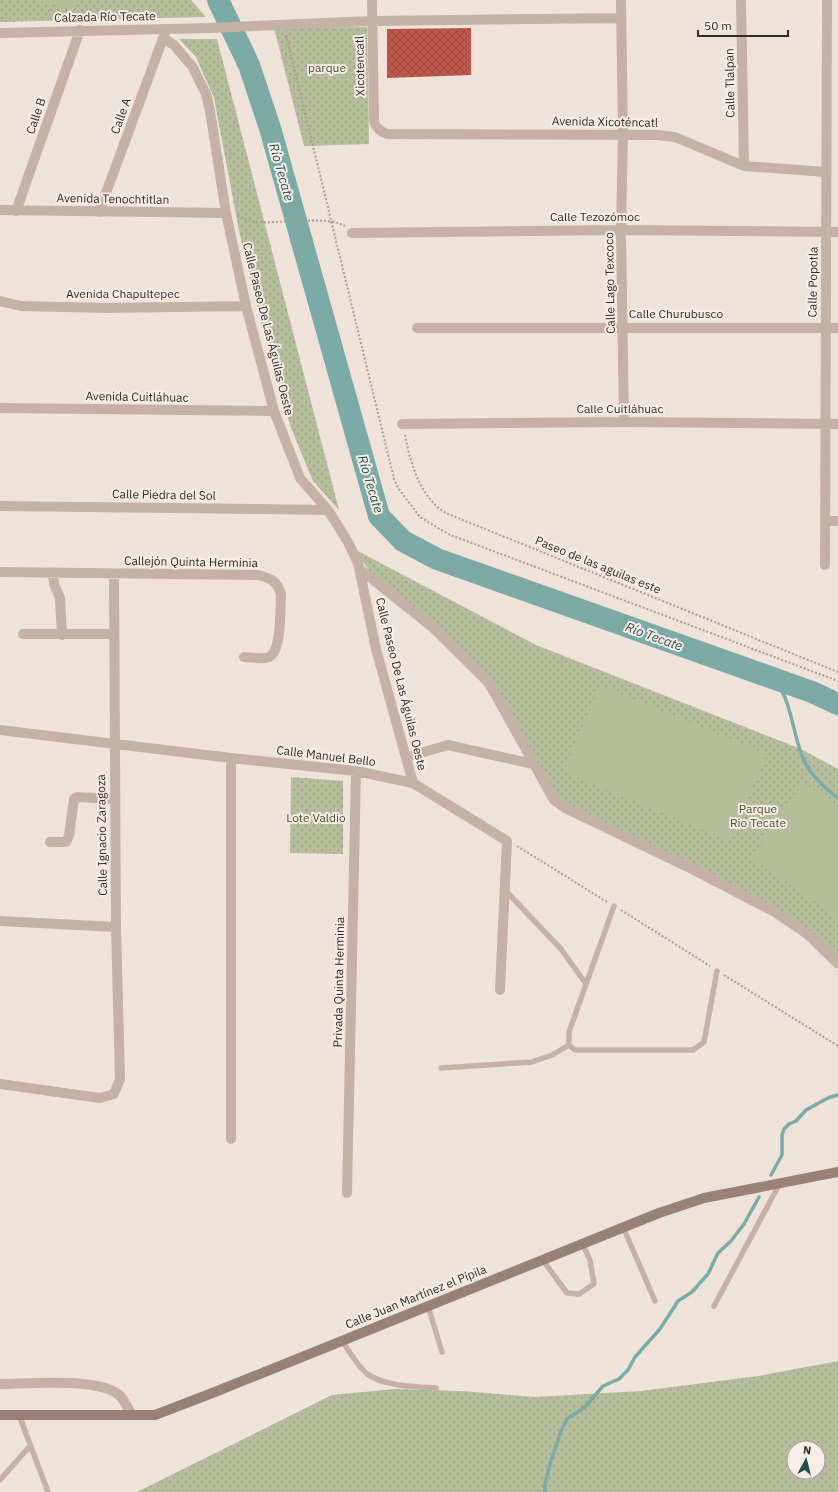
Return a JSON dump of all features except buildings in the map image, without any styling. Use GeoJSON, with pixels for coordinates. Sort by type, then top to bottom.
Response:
{"type":"FeatureCollection","features":[{"type":"Feature","properties":{"kind":"main road","name":"Calle Juan Martínez el Pípila"},"geometry":{"type":"LineString","coordinates":[[0,1415],[155,1415],[342,1341],[582,1243],[704,1198],[838,1172]]}},
{"type":"Feature","properties":{"kind":"street","name":"Xicotencatl"},"geometry":{"type":"LineString","coordinates":[[372,0],[374,121],[378,130]]}},
{"type":"Feature","properties":{"kind":"street","name":"Calle Lago Texcoco"},"geometry":{"type":"LineString","coordinates":[[621,0],[623,134],[621,230],[624,327],[624,422]]}},
{"type":"Feature","properties":{"kind":"street","name":"Calle Tlalpan"},"geometry":{"type":"LineString","coordinates":[[741,0],[744,166]]}},
{"type":"Feature","properties":{"kind":"street","name":"Calle Popotla"},"geometry":{"type":"LineString","coordinates":[[825,565],[827,0]]}},
{"type":"Feature","properties":{"kind":"street","name":"Calzada Río Tecate"},"geometry":{"type":"LineString","coordinates":[[0,32],[210,28],[372,21],[621,18]]}},
{"type":"Feature","properties":{"kind":"street","name":"Calle A"},"geometry":{"type":"LineString","coordinates":[[99,212],[166,28]]}},
{"type":"Feature","properties":{"kind":"street","name":"Calle B"},"geometry":{"type":"LineString","coordinates":[[16,211],[80,30]]}},
{"type":"Feature","properties":{"kind":"street","name":"Calle Paseo De Las Águilas Oeste"},"geometry":{"type":"LineString","coordinates":[[163,38],[174,45],[192,66],[206,94],[226,213],[246,306],[274,411],[300,478],[328,510],[348,542],[361,570],[376,649],[413,783]]}},
{"type":"Feature","properties":{"kind":"street","name":"Avenida Xicoténcatl"},"geometry":{"type":"LineString","coordinates":[[378,130],[387,134],[658,135],[675,137],[744,166],[826,172]]}},
{"type":"Feature","properties":{"kind":"street","name":"Avenida Tenochtitlan"},"geometry":{"type":"LineString","coordinates":[[0,210],[226,213]]}},
{"type":"Feature","properties":{"kind":"street","name":"Calle Tezozómoc"},"geometry":{"type":"LineString","coordinates":[[352,233],[621,230],[838,232]]}},
{"type":"Feature","properties":{"kind":"street","name":"Avenida Chapultepec"},"geometry":{"type":"LineString","coordinates":[[0,301],[21,306],[107,308],[246,306]]}},
{"type":"Feature","properties":{"kind":"street","name":"Calle Churubusco"},"geometry":{"type":"LineString","coordinates":[[417,328],[838,328]]}},
{"type":"Feature","properties":{"kind":"street","name":"Avenida Cuitláhuac"},"geometry":{"type":"LineString","coordinates":[[0,408],[274,411]]}},
{"type":"Feature","properties":{"kind":"street","name":"Calle Cuitláhuac"},"geometry":{"type":"LineString","coordinates":[[402,424],[624,422],[838,424]]}},
{"type":"Feature","properties":{"kind":"street","name":"Calle Piedra del Sol"},"geometry":{"type":"LineString","coordinates":[[0,506],[328,510]]}},
{"type":"Feature","properties":{"kind":"street"},"geometry":{"type":"LineString","coordinates":[[825,521],[838,521]]}},
{"type":"Feature","properties":{"kind":"street"},"geometry":{"type":"LineString","coordinates":[[361,570],[432,626],[489,683],[554,800],[565,808],[692,868],[775,912],[806,933],[838,964]]}},
{"type":"Feature","properties":{"kind":"street","name":"Callejón Quinta Herminia"},"geometry":{"type":"LineString","coordinates":[[0,572],[258,575],[269,578],[279,588],[281,595],[278,648],[271,656],[244,657]]}},
{"type":"Feature","properties":{"kind":"street"},"geometry":{"type":"LineString","coordinates":[[53,573],[54,584],[60,598],[62,635]]}},
{"type":"Feature","properties":{"kind":"street","name":"Calle Ignacio Zaragoza"},"geometry":{"type":"LineString","coordinates":[[0,1084],[100,1098],[114,1094],[120,1079],[116,927],[114,574]]}},
{"type":"Feature","properties":{"kind":"street"},"geometry":{"type":"LineString","coordinates":[[23,634],[114,634]]}},
{"type":"Feature","properties":{"kind":"street","name":"Calle Manuel Bello"},"geometry":{"type":"LineString","coordinates":[[0,730],[231,758],[356,771],[413,783],[507,841]]}},
{"type":"Feature","properties":{"kind":"street"},"geometry":{"type":"LineString","coordinates":[[407,757],[448,745],[533,764]]}},
{"type":"Feature","properties":{"kind":"street"},"geometry":{"type":"LineString","coordinates":[[231,758],[231,1139]]}},
{"type":"Feature","properties":{"kind":"street","name":"Privada Quinta Herminia"},"geometry":{"type":"LineString","coordinates":[[347,1193],[356,771]]}},
{"type":"Feature","properties":{"kind":"street"},"geometry":{"type":"LineString","coordinates":[[50,842],[66,842],[74,799],[76,797],[115,799]]}},
{"type":"Feature","properties":{"kind":"street"},"geometry":{"type":"LineString","coordinates":[[500,990],[507,841]]}},
{"type":"Feature","properties":{"kind":"street"},"geometry":{"type":"LineString","coordinates":[[0,921],[116,927]]}},
{"type":"Feature","properties":{"kind":"street"},"geometry":{"type":"LineString","coordinates":[[0,1384],[81,1383],[105,1387],[119,1395],[132,1415]]}},
{"type":"Feature","properties":{"kind":"lane"},"geometry":{"type":"LineString","coordinates":[[504,888],[561,950],[586,984]]}},
{"type":"Feature","properties":{"kind":"lane"},"geometry":{"type":"LineString","coordinates":[[568,1045],[569,1032],[614,906]]}},
{"type":"Feature","properties":{"kind":"lane"},"geometry":{"type":"LineString","coordinates":[[568,1045],[575,1050],[693,1050],[704,1042],[717,971]]}},
{"type":"Feature","properties":{"kind":"lane"},"geometry":{"type":"LineString","coordinates":[[441,1068],[532,1062],[552,1055],[568,1045]]}},
{"type":"Feature","properties":{"kind":"lane"},"geometry":{"type":"LineString","coordinates":[[714,1306],[780,1183]]}},
{"type":"Feature","properties":{"kind":"lane"},"geometry":{"type":"LineString","coordinates":[[623,1227],[655,1301]]}},
{"type":"Feature","properties":{"kind":"lane"},"geometry":{"type":"LineString","coordinates":[[542,1260],[567,1293],[579,1294],[594,1284],[590,1260],[582,1243]]}},
{"type":"Feature","properties":{"kind":"lane"},"geometry":{"type":"LineString","coordinates":[[428,1306],[442,1352]]}},
{"type":"Feature","properties":{"kind":"lane"},"geometry":{"type":"LineString","coordinates":[[342,1341],[365,1372],[374,1378],[397,1384],[436,1388]]}},
{"type":"Feature","properties":{"kind":"lane"},"geometry":{"type":"LineString","coordinates":[[19,1415],[48,1492]]}},
{"type":"Feature","properties":{"kind":"lane"},"geometry":{"type":"LineString","coordinates":[[0,1480],[30,1446]]}},
{"type":"Feature","properties":{"kind":"path"},"geometry":{"type":"LineString","coordinates":[[226,213],[253,222],[340,223],[352,233]]}},
{"type":"Feature","properties":{"kind":"path","name":"Paseo de las aguilas este"},"geometry":{"type":"LineString","coordinates":[[402,424],[415,473],[428,495],[439,508],[453,516],[838,672]]}},
{"type":"Feature","properties":{"kind":"path"},"geometry":{"type":"LineString","coordinates":[[507,841],[838,1046]]}},
{"type":"Feature","properties":{"kind":"green space"},"geometry":{"type":"Polygon","coordinates":[[[0,0],[191,0],[206,17],[0,22],[0,0]]]}},
{"type":"Feature","properties":{"kind":"green space"},"geometry":{"type":"Polygon","coordinates":[[[29,0],[76,0],[74,9],[29,0]]]}},
{"type":"Feature","properties":{"kind":"green space","name":"parque"},"geometry":{"type":"Polygon","coordinates":[[[367,27],[369,144],[304,146],[274,28],[367,27]]]}},
{"type":"Feature","properties":{"kind":"green space"},"geometry":{"type":"Polygon","coordinates":[[[179,39],[217,39],[339,510],[313,481],[291,428],[263,330],[239,231],[214,98],[196,57],[179,39]]]}},
{"type":"Feature","properties":{"kind":"green space","name":"Parque Rio Tecate"},"geometry":{"type":"Polygon","coordinates":[[[352,548],[536,645],[801,749],[838,769],[838,968],[817,946],[772,912],[602,825],[551,795],[470,662],[380,584],[352,548]]]}},
{"type":"Feature","properties":{"kind":"green space"},"geometry":{"type":"Polygon","coordinates":[[[600,685],[767,754],[730,841],[563,772],[600,685]]]}},
{"type":"Feature","properties":{"kind":"green space","name":"Lote Valdio"},"geometry":{"type":"Polygon","coordinates":[[[291,777],[343,781],[343,854],[290,853],[291,777]]]}},
{"type":"Feature","properties":{"kind":"green space"},"geometry":{"type":"Polygon","coordinates":[[[803,782],[838,806],[838,918],[751,858],[803,782]]]}},
{"type":"Feature","properties":{"kind":"green space"},"geometry":{"type":"Polygon","coordinates":[[[838,1361],[838,1492],[137,1492],[332,1395],[395,1389],[461,1391],[534,1397],[641,1391],[758,1376],[838,1361]]]}},
{"type":"Feature","properties":{"kind":"waterway","name":"Río Tecate"},"geometry":{"type":"LineString","coordinates":[[218,0],[249,65],[270,128],[379,516],[403,541],[437,559],[812,692],[838,704]]}},
{"type":"Feature","properties":{"kind":"waterway"},"geometry":{"type":"LineString","coordinates":[[775,679],[785,698],[802,756],[808,768],[817,779],[838,798]]}},
{"type":"Feature","properties":{"kind":"waterway"},"geometry":{"type":"LineString","coordinates":[[771,1175],[782,1155],[782,1135],[784,1129],[789,1124],[796,1121],[806,1110],[828,1098],[838,1095]]}},
{"type":"Feature","properties":{"kind":"waterway"},"geometry":{"type":"LineString","coordinates":[[545,1492],[545,1484],[550,1464],[561,1431],[567,1419],[584,1408],[603,1386],[619,1379],[628,1370],[635,1357],[660,1329],[678,1301],[692,1292],[708,1274],[718,1253],[731,1241],[744,1224],[759,1197]]}}]}
